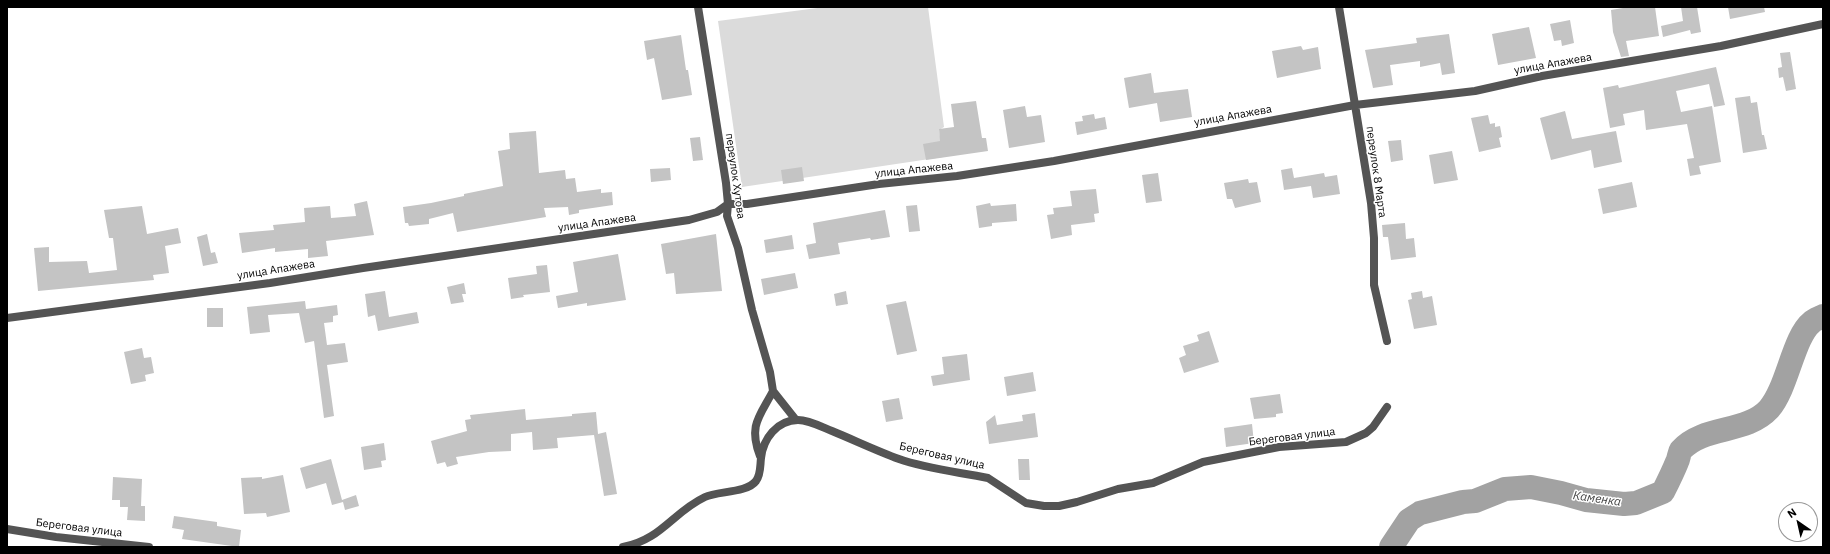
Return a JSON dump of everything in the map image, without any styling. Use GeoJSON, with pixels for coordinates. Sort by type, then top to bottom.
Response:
{"type":"FeatureCollection","features":[{"type":"Feature","properties":{"kind":"street","name":"переулок Хутова"},"geometry":{"type":"LineString","coordinates":[[698,7],[728,204],[727,216],[738,248],[752,310],[770,372],[773,391]]}},
{"type":"Feature","properties":{"kind":"street","name":"переулок 8 Марта"},"geometry":{"type":"LineString","coordinates":[[1339,7],[1371,203],[1374,238],[1374,285],[1387,341]]}},
{"type":"Feature","properties":{"kind":"street","name":"улица Апажева"},"geometry":{"type":"LineString","coordinates":[[7,318],[263,284],[363,268],[619,232],[706,216],[717,212],[728,204],[747,204],[879,184],[957,176],[1054,160],[1355,105],[1475,91],[1542,76],[1721,46],[1823,24]]}},
{"type":"Feature","properties":{"kind":"street"},"geometry":{"type":"LineString","coordinates":[[761,458],[756,439],[756,426],[758,416],[773,391],[787,411],[796,420]]}},
{"type":"Feature","properties":{"kind":"street","name":"Береговая улица"},"geometry":{"type":"LineString","coordinates":[[796,420],[818,425],[900,459],[988,478],[998,486],[1032,505],[1059,506],[1118,489],[1153,483],[1203,462],[1278,447],[1346,442],[1366,433],[1373,427],[1387,407]]}},
{"type":"Feature","properties":{"kind":"street"},"geometry":{"type":"LineString","coordinates":[[623,547],[640,542],[653,535],[704,497],[720,492],[748,488],[752,485],[759,474],[765,444],[773,431],[781,424],[796,420]]}},
{"type":"Feature","properties":{"kind":"street","name":"Береговая улица"},"geometry":{"type":"LineString","coordinates":[[7,529],[56,537],[149,547]]}},
{"type":"Feature","properties":{"kind":"shaded area"},"geometry":{"type":"Polygon","coordinates":[[[825,7],[928,7],[944,127],[939,130],[943,157],[742,187],[718,21],[825,7]]]}},
{"type":"Feature","properties":{"kind":"building"},"geometry":{"type":"Polygon","coordinates":[[[1629,7],[1655,7],[1659,36],[1626,41],[1629,56],[1621,57],[1613,32],[1611,10],[1629,7]]]}},
{"type":"Feature","properties":{"kind":"building"},"geometry":{"type":"Polygon","coordinates":[[[1681,7],[1697,7],[1701,32],[1691,34],[1690,30],[1663,37],[1661,26],[1683,21],[1681,7]]]}},
{"type":"Feature","properties":{"kind":"building"},"geometry":{"type":"Polygon","coordinates":[[[1728,7],[1764,7],[1765,12],[1730,19],[1728,7]]]}},
{"type":"Feature","properties":{"kind":"building"},"geometry":{"type":"Polygon","coordinates":[[[1570,20],[1574,43],[1562,46],[1561,40],[1554,41],[1550,24],[1570,20]]]}},
{"type":"Feature","properties":{"kind":"building"},"geometry":{"type":"Polygon","coordinates":[[[1529,27],[1536,58],[1498,65],[1492,34],[1529,27]]]}},
{"type":"Feature","properties":{"kind":"building"},"geometry":{"type":"Polygon","coordinates":[[[1449,34],[1455,73],[1442,75],[1440,63],[1420,67],[1420,61],[1390,65],[1393,85],[1373,88],[1365,50],[1417,43],[1416,38],[1449,34]]]}},
{"type":"Feature","properties":{"kind":"building"},"geometry":{"type":"Polygon","coordinates":[[[681,35],[686,70],[688,70],[692,95],[662,100],[654,58],[647,60],[644,41],[681,35]]]}},
{"type":"Feature","properties":{"kind":"building"},"geometry":{"type":"Polygon","coordinates":[[[1301,46],[1303,50],[1318,47],[1321,69],[1277,78],[1272,51],[1301,46]]]}},
{"type":"Feature","properties":{"kind":"building"},"geometry":{"type":"Polygon","coordinates":[[[1790,52],[1796,89],[1786,91],[1783,77],[1779,78],[1778,68],[1782,67],[1780,53],[1790,52]]]}},
{"type":"Feature","properties":{"kind":"building"},"geometry":{"type":"Polygon","coordinates":[[[1716,67],[1725,105],[1714,107],[1709,84],[1676,91],[1681,112],[1712,106],[1721,162],[1699,166],[1701,174],[1690,176],[1687,159],[1694,158],[1687,124],[1646,130],[1644,110],[1623,114],[1625,125],[1610,128],[1603,88],[1618,85],[1619,88],[1716,67]]]}},
{"type":"Feature","properties":{"kind":"building"},"geometry":{"type":"Polygon","coordinates":[[[1151,73],[1154,93],[1188,89],[1192,117],[1160,122],[1157,103],[1129,108],[1124,78],[1151,73]]]}},
{"type":"Feature","properties":{"kind":"building"},"geometry":{"type":"Polygon","coordinates":[[[1750,96],[1751,103],[1757,102],[1762,135],[1764,135],[1767,149],[1743,153],[1735,98],[1750,96]]]}},
{"type":"Feature","properties":{"kind":"building"},"geometry":{"type":"Polygon","coordinates":[[[976,101],[982,138],[986,138],[988,151],[926,160],[923,144],[940,141],[939,129],[954,127],[951,104],[976,101]]]}},
{"type":"Feature","properties":{"kind":"building"},"geometry":{"type":"Polygon","coordinates":[[[1025,106],[1027,117],[1041,115],[1045,142],[1009,148],[1003,110],[1025,106]]]}},
{"type":"Feature","properties":{"kind":"building"},"geometry":{"type":"Polygon","coordinates":[[[1565,111],[1572,139],[1616,131],[1622,162],[1594,168],[1591,150],[1551,160],[1540,118],[1565,111]]]}},
{"type":"Feature","properties":{"kind":"building"},"geometry":{"type":"Polygon","coordinates":[[[1094,114],[1095,119],[1105,117],[1107,129],[1077,135],[1075,122],[1083,121],[1082,116],[1094,114]]]}},
{"type":"Feature","properties":{"kind":"building"},"geometry":{"type":"Polygon","coordinates":[[[1488,115],[1490,124],[1495,123],[1495,127],[1500,126],[1502,137],[1499,138],[1501,147],[1479,152],[1471,118],[1488,115]]]}},
{"type":"Feature","properties":{"kind":"building"},"geometry":{"type":"Polygon","coordinates":[[[536,131],[539,173],[565,170],[566,179],[575,178],[577,192],[601,189],[601,193],[612,192],[613,205],[579,210],[579,213],[569,215],[568,207],[544,208],[546,217],[457,232],[453,213],[429,219],[429,224],[409,226],[408,223],[405,223],[403,207],[431,203],[503,186],[498,151],[510,149],[509,133],[536,131]]]}},
{"type":"Feature","properties":{"kind":"building"},"geometry":{"type":"Polygon","coordinates":[[[700,137],[703,160],[693,161],[690,138],[700,137]]]}},
{"type":"Feature","properties":{"kind":"building"},"geometry":{"type":"Polygon","coordinates":[[[1401,140],[1403,160],[1391,162],[1388,141],[1401,140]]]}},
{"type":"Feature","properties":{"kind":"building"},"geometry":{"type":"Polygon","coordinates":[[[1452,151],[1458,180],[1434,184],[1429,155],[1452,151]]]}},
{"type":"Feature","properties":{"kind":"building"},"geometry":{"type":"Polygon","coordinates":[[[802,167],[804,181],[783,184],[781,170],[802,167]]]}},
{"type":"Feature","properties":{"kind":"building"},"geometry":{"type":"Polygon","coordinates":[[[670,168],[671,180],[651,182],[650,169],[670,168]]]}},
{"type":"Feature","properties":{"kind":"building"},"geometry":{"type":"Polygon","coordinates":[[[1292,168],[1294,178],[1324,173],[1325,177],[1337,175],[1340,194],[1313,198],[1311,186],[1284,190],[1281,170],[1292,168]]]}},
{"type":"Feature","properties":{"kind":"building"},"geometry":{"type":"Polygon","coordinates":[[[1158,173],[1162,201],[1146,203],[1142,175],[1158,173]]]}},
{"type":"Feature","properties":{"kind":"building"},"geometry":{"type":"Polygon","coordinates":[[[1248,179],[1249,183],[1257,182],[1261,202],[1235,208],[1232,199],[1227,199],[1224,183],[1248,179]]]}},
{"type":"Feature","properties":{"kind":"building"},"geometry":{"type":"Polygon","coordinates":[[[1632,182],[1637,207],[1603,214],[1598,189],[1632,182]]]}},
{"type":"Feature","properties":{"kind":"building"},"geometry":{"type":"Polygon","coordinates":[[[1096,189],[1099,213],[1094,214],[1095,222],[1071,225],[1072,235],[1051,239],[1047,215],[1054,214],[1053,208],[1072,206],[1070,191],[1096,189]]]}},
{"type":"Feature","properties":{"kind":"building"},"geometry":{"type":"Polygon","coordinates":[[[367,201],[374,235],[326,241],[328,256],[308,258],[308,249],[275,252],[275,248],[242,253],[239,233],[274,230],[273,225],[305,222],[304,208],[330,206],[331,218],[356,216],[354,204],[367,201]]]}},
{"type":"Feature","properties":{"kind":"building"},"geometry":{"type":"Polygon","coordinates":[[[990,203],[991,206],[1016,204],[1017,221],[992,223],[992,226],[979,228],[976,206],[990,203]]]}},
{"type":"Feature","properties":{"kind":"building"},"geometry":{"type":"Polygon","coordinates":[[[917,205],[920,231],[909,232],[906,206],[917,205]]]}},
{"type":"Feature","properties":{"kind":"building"},"geometry":{"type":"Polygon","coordinates":[[[142,206],[147,234],[178,228],[181,243],[165,246],[169,273],[153,275],[154,280],[38,291],[34,248],[49,247],[49,262],[87,261],[89,273],[117,270],[113,238],[109,238],[104,210],[142,206]]]}},
{"type":"Feature","properties":{"kind":"building"},"geometry":{"type":"Polygon","coordinates":[[[885,210],[890,237],[871,240],[870,238],[838,243],[840,254],[809,259],[806,245],[816,243],[813,223],[885,210]]]}},
{"type":"Feature","properties":{"kind":"building"},"geometry":{"type":"Polygon","coordinates":[[[1405,223],[1406,239],[1414,238],[1416,257],[1391,260],[1388,237],[1383,237],[1382,225],[1405,223]]]}},
{"type":"Feature","properties":{"kind":"building"},"geometry":{"type":"Polygon","coordinates":[[[207,234],[211,253],[215,252],[218,263],[203,266],[197,237],[207,234]]]}},
{"type":"Feature","properties":{"kind":"building"},"geometry":{"type":"Polygon","coordinates":[[[716,234],[722,291],[676,294],[674,273],[666,274],[661,244],[716,234]]]}},
{"type":"Feature","properties":{"kind":"building"},"geometry":{"type":"Polygon","coordinates":[[[792,235],[794,249],[766,253],[764,240],[792,235]]]}},
{"type":"Feature","properties":{"kind":"building"},"geometry":{"type":"Polygon","coordinates":[[[618,254],[626,300],[587,306],[587,303],[558,308],[556,296],[578,292],[573,262],[618,254]]]}},
{"type":"Feature","properties":{"kind":"building"},"geometry":{"type":"Polygon","coordinates":[[[547,265],[550,292],[523,295],[524,297],[511,299],[508,278],[537,274],[536,266],[547,265]]]}},
{"type":"Feature","properties":{"kind":"building"},"geometry":{"type":"Polygon","coordinates":[[[795,273],[798,288],[764,295],[761,279],[795,273]]]}},
{"type":"Feature","properties":{"kind":"building"},"geometry":{"type":"Polygon","coordinates":[[[464,283],[466,294],[462,294],[464,302],[451,304],[447,287],[464,283]]]}},
{"type":"Feature","properties":{"kind":"building"},"geometry":{"type":"Polygon","coordinates":[[[385,291],[389,317],[417,312],[419,323],[378,331],[375,315],[368,317],[365,294],[385,291]]]}},
{"type":"Feature","properties":{"kind":"building"},"geometry":{"type":"Polygon","coordinates":[[[846,291],[848,304],[836,306],[834,294],[846,291]]]}},
{"type":"Feature","properties":{"kind":"building"},"geometry":{"type":"Polygon","coordinates":[[[1422,291],[1423,298],[1432,296],[1437,325],[1414,329],[1408,300],[1412,299],[1411,293],[1422,291]]]}},
{"type":"Feature","properties":{"kind":"building"},"geometry":{"type":"Polygon","coordinates":[[[305,301],[306,309],[337,305],[338,315],[333,316],[333,322],[324,323],[327,345],[345,343],[348,362],[327,365],[334,416],[324,418],[314,341],[305,343],[299,313],[268,315],[270,332],[250,334],[247,307],[305,301]]]}},
{"type":"Feature","properties":{"kind":"building"},"geometry":{"type":"Polygon","coordinates":[[[906,301],[917,351],[897,355],[886,305],[906,301]]]}},
{"type":"Feature","properties":{"kind":"building"},"geometry":{"type":"Polygon","coordinates":[[[207,308],[223,308],[223,327],[207,327],[207,308]]]}},
{"type":"Feature","properties":{"kind":"building"},"geometry":{"type":"Polygon","coordinates":[[[1209,331],[1219,362],[1184,373],[1179,358],[1186,355],[1183,346],[1199,341],[1197,335],[1209,331]]]}},
{"type":"Feature","properties":{"kind":"building"},"geometry":{"type":"Polygon","coordinates":[[[142,348],[144,358],[151,357],[154,373],[145,375],[146,381],[131,384],[124,352],[142,348]]]}},
{"type":"Feature","properties":{"kind":"building"},"geometry":{"type":"Polygon","coordinates":[[[967,354],[970,380],[933,386],[931,376],[944,374],[942,357],[967,354]]]}},
{"type":"Feature","properties":{"kind":"building"},"geometry":{"type":"Polygon","coordinates":[[[1033,372],[1036,391],[1007,396],[1004,377],[1033,372]]]}},
{"type":"Feature","properties":{"kind":"building"},"geometry":{"type":"Polygon","coordinates":[[[1280,394],[1283,413],[1276,414],[1276,417],[1254,419],[1250,398],[1280,394]]]}},
{"type":"Feature","properties":{"kind":"building"},"geometry":{"type":"Polygon","coordinates":[[[899,398],[903,419],[886,422],[882,401],[899,398]]]}},
{"type":"Feature","properties":{"kind":"building"},"geometry":{"type":"Polygon","coordinates":[[[525,409],[526,420],[572,416],[572,414],[596,412],[598,434],[606,432],[617,494],[604,496],[594,435],[557,438],[558,448],[533,450],[532,432],[511,434],[511,451],[489,452],[456,457],[458,464],[447,467],[445,462],[437,464],[431,441],[467,431],[465,420],[471,419],[470,415],[525,409]]]}},
{"type":"Feature","properties":{"kind":"building"},"geometry":{"type":"Polygon","coordinates":[[[1035,413],[1038,437],[989,444],[986,422],[995,415],[997,425],[1023,421],[1022,415],[1035,413]]]}},
{"type":"Feature","properties":{"kind":"building"},"geometry":{"type":"Polygon","coordinates":[[[1252,424],[1254,443],[1226,447],[1224,428],[1252,424]]]}},
{"type":"Feature","properties":{"kind":"building"},"geometry":{"type":"Polygon","coordinates":[[[384,443],[386,460],[381,461],[382,467],[364,470],[361,447],[384,443]]]}},
{"type":"Feature","properties":{"kind":"building"},"geometry":{"type":"Polygon","coordinates":[[[331,459],[342,500],[356,495],[359,506],[345,510],[343,502],[332,505],[326,483],[306,489],[300,468],[331,459]]]}},
{"type":"Feature","properties":{"kind":"building"},"geometry":{"type":"Polygon","coordinates":[[[1018,459],[1029,459],[1030,480],[1019,480],[1018,459]]]}},
{"type":"Feature","properties":{"kind":"building"},"geometry":{"type":"Polygon","coordinates":[[[283,475],[290,512],[267,517],[266,513],[244,514],[241,478],[262,477],[262,479],[283,475]]]}},
{"type":"Feature","properties":{"kind":"building"},"geometry":{"type":"Polygon","coordinates":[[[113,477],[142,479],[141,506],[145,506],[145,521],[127,520],[128,507],[120,507],[120,500],[112,500],[113,477]]]}},
{"type":"Feature","properties":{"kind":"building"},"geometry":{"type":"Polygon","coordinates":[[[174,516],[217,522],[217,526],[241,530],[239,547],[182,539],[184,530],[172,528],[174,516]]]}},
{"type":"Feature","properties":{"kind":"waterway","name":"Каменка"},"geometry":{"type":"LineString","coordinates":[[1391,547],[1409,520],[1420,513],[1463,502],[1475,501],[1505,489],[1531,487],[1586,500],[1624,504],[1636,503],[1663,492],[1681,450],[1690,442],[1701,437],[1749,422],[1760,417],[1769,409],[1776,400],[1795,350],[1805,329],[1813,321],[1823,316]]}}]}
